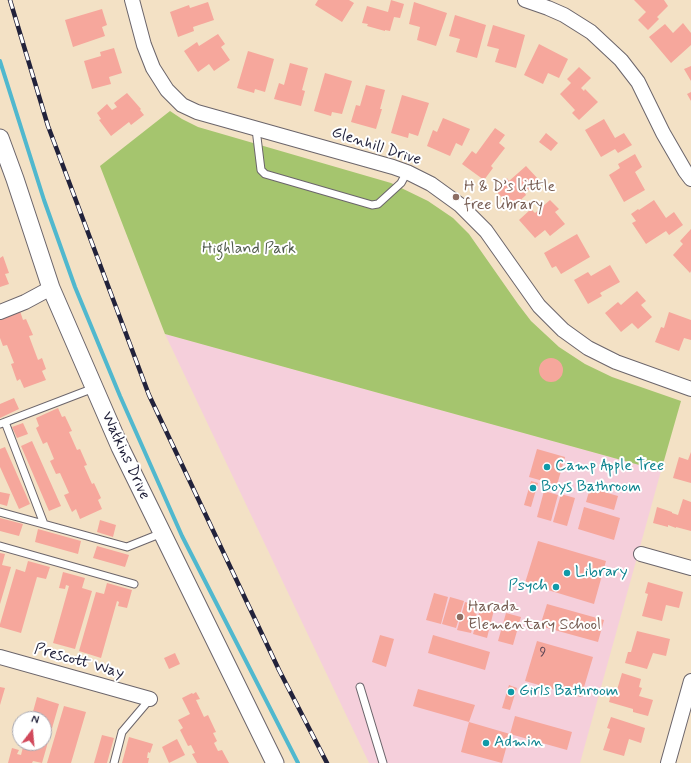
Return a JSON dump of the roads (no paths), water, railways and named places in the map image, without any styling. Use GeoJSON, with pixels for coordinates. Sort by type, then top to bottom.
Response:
{"type":"FeatureCollection","features":[{"type":"Feature","properties":{"kind":"street","name":"Glenhill Drive"},"geometry":{"type":"LineString","coordinates":[[132,0],[144,45],[153,68],[167,90],[182,105],[197,112],[214,117],[393,167],[431,184],[460,205],[486,231],[539,306],[563,330],[588,348],[616,362],[691,389]]}},
{"type":"Feature","properties":{"kind":"street"},"geometry":{"type":"LineString","coordinates":[[525,0],[548,8],[570,19],[591,32],[622,60],[638,82],[663,133],[691,179]]}},
{"type":"Feature","properties":{"kind":"street","name":"Watkins Drive"},"geometry":{"type":"LineString","coordinates":[[0,138],[51,288],[94,388],[120,447],[275,763]]}},
{"type":"Feature","properties":{"kind":"street"},"geometry":{"type":"LineString","coordinates":[[0,312],[25,302],[51,288]]}},
{"type":"Feature","properties":{"kind":"street"},"geometry":{"type":"LineString","coordinates":[[641,554],[691,568]]}},
{"type":"Feature","properties":{"kind":"street","name":"Prescott Way"},"geometry":{"type":"LineString","coordinates":[[0,657],[150,699]]}},
{"type":"Feature","properties":{"kind":"street"},"geometry":{"type":"LineString","coordinates":[[668,763],[691,681]]}},
{"type":"Feature","properties":{"kind":"lane"},"geometry":{"type":"LineString","coordinates":[[256,129],[261,170],[265,174],[365,203],[372,205],[378,204],[401,183],[406,172]]}},
{"type":"Feature","properties":{"kind":"lane"},"geometry":{"type":"LineString","coordinates":[[44,524],[3,423],[94,388]]}},
{"type":"Feature","properties":{"kind":"lane"},"geometry":{"type":"LineString","coordinates":[[0,512],[127,547],[162,533]]}},
{"type":"Feature","properties":{"kind":"lane"},"geometry":{"type":"LineString","coordinates":[[0,546],[134,584]]}},
{"type":"Feature","properties":{"kind":"lane"},"geometry":{"type":"LineString","coordinates":[[360,687],[383,763]]}},
{"type":"Feature","properties":{"kind":"lane"},"geometry":{"type":"LineString","coordinates":[[114,763],[122,732],[150,699]]}},
{"type":"Feature","properties":{"kind":"waterway"},"geometry":{"type":"LineString","coordinates":[[0,61],[44,200],[75,287],[120,396],[182,536],[298,763]]}},
{"type":"Feature","properties":{"kind":"railway"},"geometry":{"type":"LineString","coordinates":[[10,0],[48,126],[149,395],[279,670],[327,763]]}},
{"type":"Feature","properties":{"kind":"place","name":"H & D’s little free library"},"geometry":{"type":"Point","coordinates":[456,197]}},
{"type":"Feature","properties":{"kind":"place","name":"Camp Apple Tree"},"geometry":{"type":"Point","coordinates":[547,467]}},
{"type":"Feature","properties":{"kind":"place","name":"Boys Bathroom"},"geometry":{"type":"Point","coordinates":[533,488]}},
{"type":"Feature","properties":{"kind":"place","name":"Library"},"geometry":{"type":"Point","coordinates":[567,573]}},
{"type":"Feature","properties":{"kind":"place","name":"Psych"},"geometry":{"type":"Point","coordinates":[556,587]}},
{"type":"Feature","properties":{"kind":"place","name":"Harada Elementary School"},"geometry":{"type":"Point","coordinates":[460,617]}},
{"type":"Feature","properties":{"kind":"place","name":"Girls Bathroom"},"geometry":{"type":"Point","coordinates":[511,692]}},
{"type":"Feature","properties":{"kind":"place","name":"Admin"},"geometry":{"type":"Point","coordinates":[486,743]}},
{"type":"Feature","properties":{"kind":"park label","name":"Highland Park"},"geometry":{"type":"Point","coordinates":[249,250]}}]}
